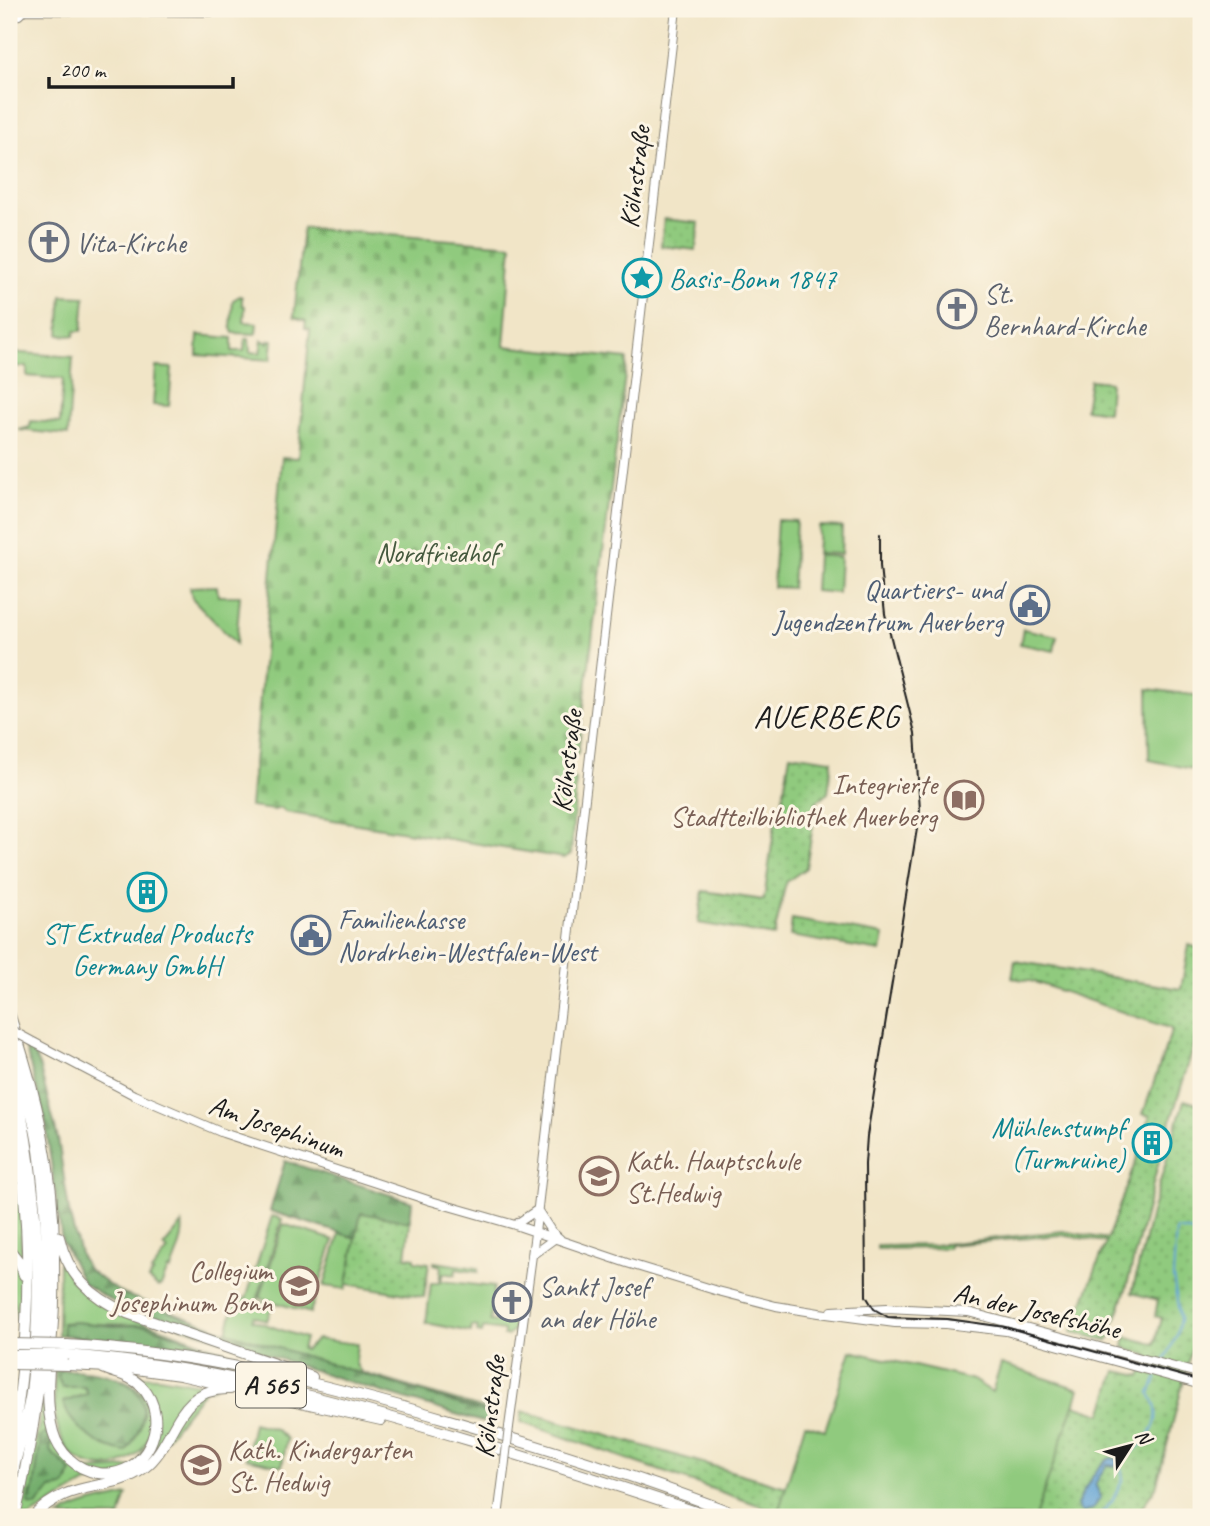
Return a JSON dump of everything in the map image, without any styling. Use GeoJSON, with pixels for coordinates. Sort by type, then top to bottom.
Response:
{"type":"FeatureCollection","features":[{"type":"Feature","properties":{"kind":"highway"},"geometry":{"type":"LineString","coordinates":[[9,1013],[36,1100],[49,1171],[54,1220],[54,1316],[48,1388],[50,1419],[56,1440],[68,1458],[84,1469],[99,1473],[122,1470],[138,1461],[149,1449],[156,1424],[152,1402],[143,1388],[130,1377],[67,1355],[9,1364]]}},
{"type":"Feature","properties":{"kind":"highway"},"geometry":{"type":"LineString","coordinates":[[9,1020],[40,1156],[45,1201],[46,1254],[45,1351],[33,1432],[15,1517]]}},
{"type":"Feature","properties":{"kind":"highway"},"geometry":{"type":"LineString","coordinates":[[9,1056],[31,1168],[38,1284],[35,1355],[30,1394],[9,1491]]}},
{"type":"Feature","properties":{"kind":"highway"},"geometry":{"type":"LineString","coordinates":[[9,1098],[25,1212],[27,1270],[19,1391],[9,1460]]}},
{"type":"Feature","properties":{"kind":"highway"},"geometry":{"type":"LineString","coordinates":[[9,1116],[15,1154],[9,1186]]}},
{"type":"Feature","properties":{"kind":"highway"},"geometry":{"type":"LineString","coordinates":[[54,1220],[69,1267],[79,1282],[108,1305],[361,1395]]}},
{"type":"Feature","properties":{"kind":"highway"},"geometry":{"type":"LineString","coordinates":[[9,1249],[24,1273],[26,1297]]}},
{"type":"Feature","properties":{"kind":"highway","name":"A 565"},"geometry":{"type":"LineString","coordinates":[[9,1348],[160,1364],[244,1379],[360,1408],[470,1440],[710,1517]]}},
{"type":"Feature","properties":{"kind":"highway","name":"A 565"},"geometry":{"type":"LineString","coordinates":[[67,1355],[179,1357],[292,1378],[361,1395],[590,1462],[743,1517]]}},
{"type":"Feature","properties":{"kind":"highway"},"geometry":{"type":"LineString","coordinates":[[103,1368],[129,1368],[180,1375],[470,1440]]}},
{"type":"Feature","properties":{"kind":"highway"},"geometry":{"type":"LineString","coordinates":[[33,1517],[47,1504],[67,1492],[127,1477],[146,1466],[159,1452],[180,1414],[198,1397],[218,1390],[245,1389]]}},
{"type":"Feature","properties":{"kind":"highway"},"geometry":{"type":"LineString","coordinates":[[9,1429],[19,1391]]}},
{"type":"Feature","properties":{"kind":"street"},"geometry":{"type":"LineString","coordinates":[[9,17],[16,17],[25,10],[207,12],[277,9]]}},
{"type":"Feature","properties":{"kind":"street"},"geometry":{"type":"LineString","coordinates":[[667,9],[675,20]]}},
{"type":"Feature","properties":{"kind":"street","name":"Kölnstraße"},"geometry":{"type":"LineString","coordinates":[[498,1517],[535,1233],[676,9]]}},
{"type":"Feature","properties":{"kind":"street","name":"Am Josephinum"},"geometry":{"type":"LineString","coordinates":[[9,1028],[134,1095],[223,1133],[535,1233]]}},
{"type":"Feature","properties":{"kind":"street"},"geometry":{"type":"LineString","coordinates":[[515,1225],[537,1210],[558,1240],[532,1255]]}},
{"type":"Feature","properties":{"kind":"street","name":"An der Josefshöhe"},"geometry":{"type":"LineString","coordinates":[[535,1233],[776,1306],[895,1323],[946,1324],[998,1330],[1161,1369],[1201,1374]]}},
{"type":"Feature","properties":{"kind":"street","name":"An der Josefshöhe"},"geometry":{"type":"LineString","coordinates":[[819,1313],[887,1308],[968,1312],[1111,1348],[1201,1385]]}},
{"type":"Feature","properties":{"kind":"green space"},"geometry":{"type":"Polygon","coordinates":[[[664,219],[699,223],[696,250],[661,246],[664,219]]]}},
{"type":"Feature","properties":{"kind":"green space","name":"Nordfriedhof"},"geometry":{"type":"Polygon","coordinates":[[[303,228],[512,245],[504,346],[627,359],[578,753],[571,760],[568,774],[576,780],[571,854],[564,858],[285,812],[281,808],[274,810],[250,807],[282,457],[298,458],[310,329],[305,328],[306,321],[294,317],[303,228]]]}},
{"type":"Feature","properties":{"kind":"green space"},"geometry":{"type":"Polygon","coordinates":[[[62,296],[85,297],[82,331],[75,331],[74,336],[59,335],[62,296]]]}},
{"type":"Feature","properties":{"kind":"green space"},"geometry":{"type":"Polygon","coordinates":[[[240,296],[242,305],[245,306],[244,322],[257,323],[256,334],[233,333],[233,300],[240,296]]]}},
{"type":"Feature","properties":{"kind":"green space"},"geometry":{"type":"Polygon","coordinates":[[[198,335],[232,338],[232,351],[244,351],[245,339],[249,339],[250,352],[260,353],[262,340],[268,343],[273,340],[271,360],[197,355],[198,335]]]}},
{"type":"Feature","properties":{"kind":"green space"},"geometry":{"type":"Polygon","coordinates":[[[9,352],[73,357],[68,435],[19,430],[30,427],[31,421],[60,423],[63,379],[27,376],[27,367],[9,366],[9,352]]]}},
{"type":"Feature","properties":{"kind":"green space"},"geometry":{"type":"Polygon","coordinates":[[[156,367],[172,368],[169,406],[153,405],[156,367]]]}},
{"type":"Feature","properties":{"kind":"green space"},"geometry":{"type":"Polygon","coordinates":[[[1090,380],[1110,382],[1108,412],[1085,409],[1090,380]]]}},
{"type":"Feature","properties":{"kind":"green space"},"geometry":{"type":"Polygon","coordinates":[[[777,520],[796,521],[792,588],[773,587],[777,520]]]}},
{"type":"Feature","properties":{"kind":"green space"},"geometry":{"type":"Polygon","coordinates":[[[819,526],[842,527],[841,554],[817,553],[819,526]]]}},
{"type":"Feature","properties":{"kind":"green space"},"geometry":{"type":"Polygon","coordinates":[[[817,555],[840,557],[838,593],[815,591],[817,555]]]}},
{"type":"Feature","properties":{"kind":"green space"},"geometry":{"type":"Polygon","coordinates":[[[217,586],[218,596],[240,596],[236,644],[192,598],[190,587],[217,586]]]}},
{"type":"Feature","properties":{"kind":"green space"},"geometry":{"type":"Polygon","coordinates":[[[1023,629],[1057,636],[1054,651],[1020,644],[1023,629]]]}},
{"type":"Feature","properties":{"kind":"green space"},"geometry":{"type":"Polygon","coordinates":[[[1148,689],[1201,696],[1201,771],[1149,760],[1148,689]]]}},
{"type":"Feature","properties":{"kind":"green space"},"geometry":{"type":"Polygon","coordinates":[[[790,754],[832,760],[828,793],[817,801],[806,868],[786,882],[774,936],[698,923],[703,891],[764,900],[776,816],[780,816],[790,754]]]}},
{"type":"Feature","properties":{"kind":"green space"},"geometry":{"type":"Polygon","coordinates":[[[792,919],[884,935],[881,951],[790,936],[792,919]]]}},
{"type":"Feature","properties":{"kind":"green space"},"geometry":{"type":"Polygon","coordinates":[[[1189,945],[1201,949],[1201,1022],[1161,1153],[1126,1289],[1108,1341],[1072,1332],[1106,1242],[1060,1235],[948,1245],[948,1248],[877,1249],[877,1246],[933,1245],[1063,1231],[1107,1239],[1141,1147],[1150,1116],[1143,1114],[1172,1029],[1035,982],[1012,978],[1015,961],[1181,989],[1189,945]]]}},
{"type":"Feature","properties":{"kind":"green space"},"geometry":{"type":"Polygon","coordinates":[[[25,1047],[33,1052],[40,1068],[58,1139],[70,1217],[81,1257],[88,1269],[123,1294],[227,1332],[494,1415],[492,1425],[365,1387],[122,1307],[83,1283],[62,1241],[45,1119],[25,1047]]]}},
{"type":"Feature","properties":{"kind":"green space"},"geometry":{"type":"Polygon","coordinates":[[[1184,1100],[1201,1105],[1201,1301],[1188,1364],[1156,1487],[1135,1517],[1035,1517],[1074,1405],[1102,1414],[1116,1371],[1141,1376],[1148,1355],[1124,1347],[1126,1337],[1155,1344],[1162,1318],[1155,1316],[1158,1300],[1132,1293],[1151,1213],[1184,1100]]]}},
{"type":"Feature","properties":{"kind":"green space"},"geometry":{"type":"Polygon","coordinates":[[[40,1134],[48,1425],[82,1471],[134,1467],[158,1427],[136,1376],[159,1377],[216,1387],[205,1390],[153,1455],[128,1474],[87,1483],[29,1517],[20,1517],[39,1425],[46,1369],[40,1134]],[[48,1432],[34,1488],[30,1494],[42,1498],[51,1489],[68,1481],[71,1471],[49,1451],[48,1432]]]}},
{"type":"Feature","properties":{"kind":"green space"},"geometry":{"type":"Polygon","coordinates":[[[285,1161],[412,1202],[410,1222],[361,1214],[356,1238],[270,1211],[285,1161]]]}},
{"type":"Feature","properties":{"kind":"green space"},"geometry":{"type":"Polygon","coordinates":[[[16,1176],[22,1261],[9,1245],[9,1194],[16,1176]]]}},
{"type":"Feature","properties":{"kind":"green space"},"geometry":{"type":"Polygon","coordinates":[[[361,1213],[410,1222],[406,1257],[429,1263],[424,1297],[347,1284],[361,1213]]]}},
{"type":"Feature","properties":{"kind":"green space"},"geometry":{"type":"Polygon","coordinates":[[[272,1216],[282,1219],[257,1301],[272,1306],[267,1321],[254,1316],[252,1320],[305,1338],[302,1349],[305,1350],[317,1339],[357,1344],[356,1364],[363,1373],[484,1409],[484,1412],[227,1332],[232,1303],[239,1305],[242,1298],[246,1299],[272,1216]]]}},
{"type":"Feature","properties":{"kind":"green space"},"geometry":{"type":"Polygon","coordinates":[[[182,1224],[181,1242],[171,1270],[168,1269],[161,1286],[158,1287],[148,1279],[168,1250],[164,1246],[182,1224]]]}},
{"type":"Feature","properties":{"kind":"green space"},"geometry":{"type":"Polygon","coordinates":[[[283,1224],[334,1240],[310,1313],[260,1298],[283,1224]]]}},
{"type":"Feature","properties":{"kind":"green space"},"geometry":{"type":"Polygon","coordinates":[[[340,1233],[356,1238],[346,1289],[324,1286],[340,1233]]]}},
{"type":"Feature","properties":{"kind":"green space"},"geometry":{"type":"Polygon","coordinates":[[[9,1257],[21,1284],[21,1334],[18,1333],[13,1297],[9,1296],[9,1257]]]}},
{"type":"Feature","properties":{"kind":"green space"},"geometry":{"type":"Polygon","coordinates":[[[434,1262],[478,1268],[478,1272],[456,1269],[455,1275],[443,1273],[441,1281],[494,1287],[490,1321],[499,1322],[501,1308],[507,1308],[509,1313],[516,1311],[513,1331],[504,1336],[504,1331],[483,1328],[482,1333],[477,1332],[478,1327],[472,1326],[471,1332],[426,1323],[431,1283],[439,1283],[441,1266],[434,1262]]]}},
{"type":"Feature","properties":{"kind":"green space"},"geometry":{"type":"Polygon","coordinates":[[[59,1263],[62,1263],[82,1292],[111,1310],[286,1373],[176,1348],[70,1337],[151,1343],[207,1353],[145,1325],[63,1323],[63,1335],[58,1335],[59,1263]]]}},
{"type":"Feature","properties":{"kind":"green space"},"geometry":{"type":"Polygon","coordinates":[[[62,1323],[113,1326],[145,1325],[211,1347],[211,1351],[208,1353],[151,1343],[63,1335],[62,1323]]]}},
{"type":"Feature","properties":{"kind":"green space"},"geometry":{"type":"Polygon","coordinates":[[[851,1351],[973,1380],[992,1392],[1001,1364],[1079,1389],[1043,1517],[791,1517],[778,1512],[805,1424],[825,1430],[851,1351]]]}},
{"type":"Feature","properties":{"kind":"green space"},"geometry":{"type":"Polygon","coordinates":[[[55,1370],[63,1370],[59,1371],[58,1377],[62,1388],[81,1386],[88,1390],[88,1394],[76,1397],[75,1422],[103,1446],[110,1448],[128,1449],[142,1412],[123,1380],[139,1390],[148,1407],[151,1426],[146,1442],[136,1455],[122,1464],[105,1467],[89,1464],[74,1455],[62,1439],[57,1422],[54,1405],[55,1370]]]}},
{"type":"Feature","properties":{"kind":"green space"},"geometry":{"type":"Polygon","coordinates":[[[59,1371],[105,1375],[134,1388],[141,1400],[143,1414],[138,1431],[126,1452],[97,1441],[72,1420],[63,1402],[88,1394],[85,1387],[62,1387],[59,1371]]]}},
{"type":"Feature","properties":{"kind":"green space"},"geometry":{"type":"Polygon","coordinates":[[[522,1411],[786,1487],[778,1512],[521,1422],[522,1411]]]}},
{"type":"Feature","properties":{"kind":"green space"},"geometry":{"type":"Polygon","coordinates":[[[253,1423],[275,1429],[287,1439],[282,1466],[246,1458],[253,1423]]]}},
{"type":"Feature","properties":{"kind":"green space"},"geometry":{"type":"Polygon","coordinates":[[[48,1432],[52,1440],[50,1451],[71,1471],[65,1486],[51,1489],[36,1506],[30,1505],[28,1502],[34,1488],[41,1436],[48,1432]]]}},
{"type":"Feature","properties":{"kind":"green space"},"geometry":{"type":"Polygon","coordinates":[[[127,1495],[120,1517],[59,1517],[83,1505],[127,1495]]]}},
{"type":"Feature","properties":{"kind":"water"},"geometry":{"type":"Polygon","coordinates":[[[1111,1458],[1120,1460],[1115,1466],[1107,1465],[1095,1484],[1101,1497],[1093,1509],[1083,1513],[1077,1505],[1083,1492],[1096,1471],[1111,1458]]]}},
{"type":"Feature","properties":{"kind":"waterway"},"geometry":{"type":"LineString","coordinates":[[1164,1362],[1177,1335],[1180,1319],[1173,1277],[1176,1229],[1193,1232],[1201,1216]]}},
{"type":"Feature","properties":{"kind":"waterway"},"geometry":{"type":"LineString","coordinates":[[1098,1517],[1112,1501],[1123,1479],[1120,1460],[1146,1440],[1154,1426],[1156,1408],[1150,1393],[1157,1377]]}},
{"type":"Feature","properties":{"kind":"tram line"},"geometry":{"type":"LineString","coordinates":[[880,534],[885,614],[915,733],[920,810],[867,1136],[866,1296],[874,1309],[888,1317],[948,1319],[1005,1327],[1201,1381]]}},
{"type":"Feature","properties":{"kind":"place","name":"Vita-Kirche"},"geometry":{"type":"Point","coordinates":[49,242]}},
{"type":"Feature","properties":{"kind":"place","name":"Basis-Bonn 1847"},"geometry":{"type":"Point","coordinates":[642,278]}},
{"type":"Feature","properties":{"kind":"place","name":"St. Bernhard-Kirche"},"geometry":{"type":"Point","coordinates":[957,309]}},
{"type":"Feature","properties":{"kind":"place","name":"Quartiers- und Jugendzentrum Auerberg"},"geometry":{"type":"Point","coordinates":[1030,605]}},
{"type":"Feature","properties":{"kind":"place","name":"Integrierte Stadtteilbibliothek Auerberg"},"geometry":{"type":"Point","coordinates":[964,800]}},
{"type":"Feature","properties":{"kind":"place","name":"ST Extruded Products Germany GmbH"},"geometry":{"type":"Point","coordinates":[147,892]}},
{"type":"Feature","properties":{"kind":"place","name":"Familienkasse Nordrhein-Westfalen-West"},"geometry":{"type":"Point","coordinates":[311,935]}},
{"type":"Feature","properties":{"kind":"place","name":"Mühlenstumpf (Turmruine)"},"geometry":{"type":"Point","coordinates":[1152,1143]}},
{"type":"Feature","properties":{"kind":"place","name":"Kath. Hauptschule St.Hedwig"},"geometry":{"type":"Point","coordinates":[599,1176]}},
{"type":"Feature","properties":{"kind":"place","name":"Collegium Josephinum Bonn"},"geometry":{"type":"Point","coordinates":[299,1286]}},
{"type":"Feature","properties":{"kind":"place","name":"Sankt Josef an der Höhe"},"geometry":{"type":"Point","coordinates":[512,1302]}},
{"type":"Feature","properties":{"kind":"place","name":"Kath. Kindergarten St. Hedwig"},"geometry":{"type":"Point","coordinates":[201,1465]}},
{"type":"Feature","properties":{"kind":"district","name":"AUERBERG"},"geometry":{"type":"Point","coordinates":[827,716]}}]}
